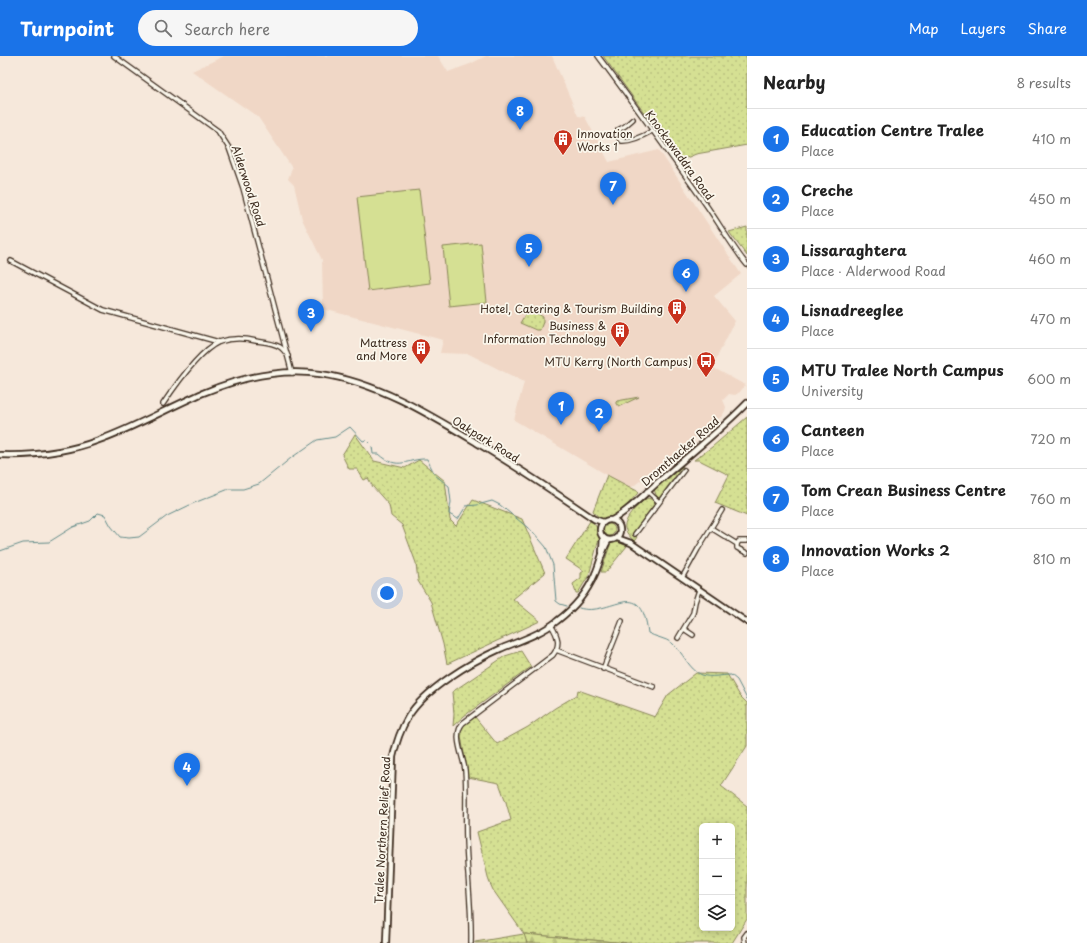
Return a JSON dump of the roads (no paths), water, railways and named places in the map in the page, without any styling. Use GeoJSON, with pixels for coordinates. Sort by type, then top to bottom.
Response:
{"type":"FeatureCollection","features":[{"type":"Feature","properties":{"kind":"main road","name":"Oakpark Road"},"geometry":{"type":"LineString","coordinates":[[0,455],[31,454],[74,448],[99,440],[231,382],[262,376],[292,373],[321,374],[363,384],[445,423],[527,474],[594,519]]}},
{"type":"Feature","properties":{"kind":"main road","name":"Dromthacker Road"},"geometry":{"type":"LineString","coordinates":[[625,513],[647,491],[703,444],[747,403]]}},
{"type":"Feature","properties":{"kind":"main road"},"geometry":{"type":"LineString","coordinates":[[594,519],[603,522],[612,520],[625,513]]}},
{"type":"Feature","properties":{"kind":"main road"},"geometry":{"type":"LineString","coordinates":[[619,525],[625,513]]}},
{"type":"Feature","properties":{"kind":"main road"},"geometry":{"type":"LineString","coordinates":[[594,519],[600,528],[603,538],[608,540],[617,538],[631,543]]}},
{"type":"Feature","properties":{"kind":"main road"},"geometry":{"type":"LineString","coordinates":[[612,520],[619,525],[621,533],[631,543],[747,622]]}},
{"type":"Feature","properties":{"kind":"main road"},"geometry":{"type":"LineString","coordinates":[[600,528],[603,522]]}},
{"type":"Feature","properties":{"kind":"main road"},"geometry":{"type":"LineString","coordinates":[[617,538],[621,533]]}},
{"type":"Feature","properties":{"kind":"main road","name":"Tralee Northern Relief Road"},"geometry":{"type":"LineString","coordinates":[[601,555],[603,538]]}},
{"type":"Feature","properties":{"kind":"main road","name":"Tralee Northern Relief Road"},"geometry":{"type":"LineString","coordinates":[[386,943],[391,789],[397,742],[406,722],[413,710],[422,700],[443,682],[461,670],[499,649],[527,638],[551,625],[565,614],[584,594],[595,574],[608,540]]}},
{"type":"Feature","properties":{"kind":"street","name":"Alderwood Road"},"geometry":{"type":"LineString","coordinates":[[114,56],[218,131],[229,148],[243,188],[292,373]]}},
{"type":"Feature","properties":{"kind":"street","name":"Knockawaddra Road"},"geometry":{"type":"LineString","coordinates":[[598,56],[686,177],[733,247],[747,265]]}},
{"type":"Feature","properties":{"kind":"street"},"geometry":{"type":"LineString","coordinates":[[632,119],[618,130],[617,136],[621,141],[642,136],[652,131]]}},
{"type":"Feature","properties":{"kind":"street"},"geometry":{"type":"LineString","coordinates":[[11,262],[103,310],[219,342]]}},
{"type":"Feature","properties":{"kind":"street"},"geometry":{"type":"LineString","coordinates":[[163,404],[179,380],[195,362],[211,347],[219,342],[232,339],[246,339],[280,347],[289,357]]}},
{"type":"Feature","properties":{"kind":"street"},"geometry":{"type":"LineString","coordinates":[[635,534],[683,471],[686,476]]}},
{"type":"Feature","properties":{"kind":"street"},"geometry":{"type":"LineString","coordinates":[[647,491],[659,502]]}},
{"type":"Feature","properties":{"kind":"street"},"geometry":{"type":"LineString","coordinates":[[682,578],[722,510]]}},
{"type":"Feature","properties":{"kind":"street"},"geometry":{"type":"LineString","coordinates":[[711,528],[736,544],[737,548],[747,553]]}},
{"type":"Feature","properties":{"kind":"street"},"geometry":{"type":"LineString","coordinates":[[736,544],[739,541],[747,541]]}},
{"type":"Feature","properties":{"kind":"street"},"geometry":{"type":"LineString","coordinates":[[678,638],[693,613],[699,590]]}},
{"type":"Feature","properties":{"kind":"street"},"geometry":{"type":"LineString","coordinates":[[603,668],[622,621]]}},
{"type":"Feature","properties":{"kind":"street"},"geometry":{"type":"LineString","coordinates":[[471,943],[472,927],[466,841],[465,770],[458,735],[459,729],[463,723],[553,655],[556,650],[558,639],[551,625]]}},
{"type":"Feature","properties":{"kind":"street"},"geometry":{"type":"LineString","coordinates":[[684,630],[693,635]]}},
{"type":"Feature","properties":{"kind":"street"},"geometry":{"type":"LineString","coordinates":[[556,650],[654,687]]}},
{"type":"Feature","properties":{"kind":"street"},"geometry":{"type":"LineString","coordinates":[[745,943],[744,937],[747,933]]}},
{"type":"Feature","properties":{"kind":"waterway"},"geometry":{"type":"LineString","coordinates":[[0,551],[23,543],[49,542],[73,527],[90,521],[98,513],[105,515],[111,526],[120,537],[139,537],[167,516],[194,503],[229,489],[243,489],[259,484],[291,458],[317,440],[335,437],[350,427],[363,441],[366,440],[372,446],[373,454],[379,454],[392,462],[403,463],[427,459],[435,475],[449,486],[451,502],[449,514],[458,519],[466,506],[492,501],[500,505],[533,532],[546,547],[553,565],[556,601],[567,606]]}},
{"type":"Feature","properties":{"kind":"waterway"},"geometry":{"type":"LineString","coordinates":[[579,608],[591,610],[623,602],[632,602],[639,606],[644,615],[648,633],[672,643],[697,673],[705,676],[731,675],[737,680],[747,699]]}},
{"type":"Feature","properties":{"kind":"place","name":"Innovation Works 2"},"geometry":{"type":"Point","coordinates":[520,130]}},
{"type":"Feature","properties":{"kind":"place","name":"Innovation Works 1"},"geometry":{"type":"Point","coordinates":[563,156]}},
{"type":"Feature","properties":{"kind":"place","name":"Tom Crean Business Centre"},"geometry":{"type":"Point","coordinates":[613,205]}},
{"type":"Feature","properties":{"kind":"place","name":"MTU Tralee North Campus"},"geometry":{"type":"Point","coordinates":[529,267]}},
{"type":"Feature","properties":{"kind":"place","name":"Canteen"},"geometry":{"type":"Point","coordinates":[686,292]}},
{"type":"Feature","properties":{"kind":"place","name":"Hotel, Catering & Tourism Building"},"geometry":{"type":"Point","coordinates":[677,325]}},
{"type":"Feature","properties":{"kind":"place","name":"Lissaraghtera"},"geometry":{"type":"Point","coordinates":[311,332]}},
{"type":"Feature","properties":{"kind":"place","name":"Business & Information Technology"},"geometry":{"type":"Point","coordinates":[620,348]}},
{"type":"Feature","properties":{"kind":"place","name":"Mattress and More"},"geometry":{"type":"Point","coordinates":[421,365]}},
{"type":"Feature","properties":{"kind":"place","name":"MTU Kerry (North Campus)"},"geometry":{"type":"Point","coordinates":[706,378]}},
{"type":"Feature","properties":{"kind":"place","name":"Education Centre Tralee"},"geometry":{"type":"Point","coordinates":[561,425]}},
{"type":"Feature","properties":{"kind":"place","name":"Creche"},"geometry":{"type":"Point","coordinates":[599,432]}},
{"type":"Feature","properties":{"kind":"place","name":"Lisnadreeglee"},"geometry":{"type":"Point","coordinates":[187,786]}}]}
